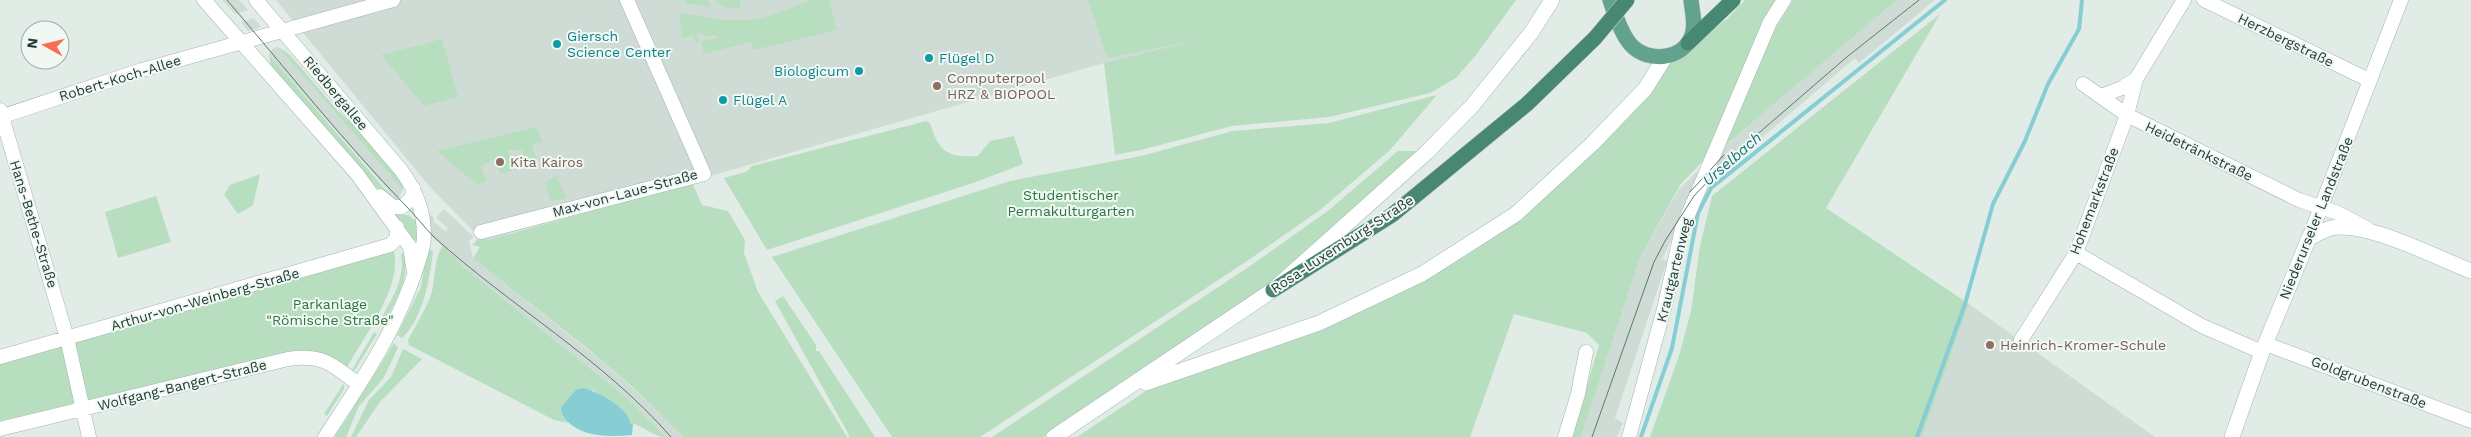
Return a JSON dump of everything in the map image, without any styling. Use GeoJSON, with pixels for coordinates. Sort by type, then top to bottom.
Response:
{"type":"FeatureCollection","features":[{"type":"Feature","properties":{"kind":"highway","name":"Rosa-Luxemburg-Straße"},"geometry":{"type":"LineString","coordinates":[[1273,290],[1392,215],[1527,104],[1595,38],[1627,0]]}},
{"type":"Feature","properties":{"kind":"highway"},"geometry":{"type":"LineString","coordinates":[[1688,43],[1733,0]]}},
{"type":"Feature","properties":{"kind":"main road"},"geometry":{"type":"LineString","coordinates":[[1273,290],[1426,153],[1472,106],[1531,33],[1552,0]]}},
{"type":"Feature","properties":{"kind":"main road"},"geometry":{"type":"LineString","coordinates":[[1610,0],[1618,21],[1632,46],[1648,56],[1664,57],[1674,54],[1688,43],[1693,33],[1694,22],[1691,0]]}},
{"type":"Feature","properties":{"kind":"main road"},"geometry":{"type":"LineString","coordinates":[[1126,390],[1320,322],[1422,274],[1516,214],[1592,144],[1645,89],[1664,57]]}},
{"type":"Feature","properties":{"kind":"main road"},"geometry":{"type":"LineString","coordinates":[[2310,238],[2329,228],[2368,230],[2471,271]]}},
{"type":"Feature","properties":{"kind":"main road","name":"Niederurseler Landstraße"},"geometry":{"type":"LineString","coordinates":[[2232,437],[2264,348],[2310,238]]}},
{"type":"Feature","properties":{"kind":"main road","name":"Rosa-Luxemburg-Straße"},"geometry":{"type":"LineString","coordinates":[[1054,437],[1273,290]]}},
{"type":"Feature","properties":{"kind":"street"},"geometry":{"type":"LineString","coordinates":[[204,0],[365,184],[410,247],[414,275]]}},
{"type":"Feature","properties":{"kind":"street","name":"Riedbergallee"},"geometry":{"type":"LineString","coordinates":[[256,0],[400,170],[419,199],[424,237],[407,299],[325,437]]}},
{"type":"Feature","properties":{"kind":"street","name":"Robert-Koch-Allee"},"geometry":{"type":"LineString","coordinates":[[1,114],[142,70],[284,32],[393,0]]}},
{"type":"Feature","properties":{"kind":"street","name":"Max-von-Laue-Straße"},"geometry":{"type":"LineString","coordinates":[[481,232],[704,174],[627,0]]}},
{"type":"Feature","properties":{"kind":"street","name":"Krautgartenweg"},"geometry":{"type":"LineString","coordinates":[[1629,437],[1665,305],[1682,229],[1770,22],[1784,0]]}},
{"type":"Feature","properties":{"kind":"street","name":"Hohemarkstraße"},"geometry":{"type":"LineString","coordinates":[[2021,340],[2076,253],[2126,115],[2136,79],[2184,0]]}},
{"type":"Feature","properties":{"kind":"street","name":"Herzbergstraße"},"geometry":{"type":"LineString","coordinates":[[2204,0],[2369,80]]}},
{"type":"Feature","properties":{"kind":"street","name":"Niederurseler Landstraße"},"geometry":{"type":"LineString","coordinates":[[2310,238],[2401,0]]}},
{"type":"Feature","properties":{"kind":"street","name":"Hohemarkstraße"},"geometry":{"type":"LineString","coordinates":[[2101,96],[2122,88],[2136,79]]}},
{"type":"Feature","properties":{"kind":"street","name":"Heidetränkstraße"},"geometry":{"type":"LineString","coordinates":[[2083,84],[2126,115],[2299,200],[2338,213],[2368,230]]}},
{"type":"Feature","properties":{"kind":"street","name":"Hans-Bethe-Straße"},"geometry":{"type":"LineString","coordinates":[[1,114],[67,338],[89,437]]}},
{"type":"Feature","properties":{"kind":"street"},"geometry":{"type":"LineString","coordinates":[[365,184],[393,207],[406,205],[412,198],[413,188]]}},
{"type":"Feature","properties":{"kind":"street","name":"Arthur-von-Weinberg-Straße"},"geometry":{"type":"LineString","coordinates":[[0,357],[390,245],[397,238],[397,227]]}},
{"type":"Feature","properties":{"kind":"street","name":"Goldgrubenstraße"},"geometry":{"type":"LineString","coordinates":[[2076,253],[2202,326],[2471,421]]}},
{"type":"Feature","properties":{"kind":"street"},"geometry":{"type":"LineString","coordinates":[[1565,437],[1578,394],[1586,352]]}},
{"type":"Feature","properties":{"kind":"street","name":"Wolfgang-Bangert-Straße"},"geometry":{"type":"LineString","coordinates":[[0,429],[288,359],[308,356],[322,359],[358,384]]}},
{"type":"Feature","properties":{"kind":"shaded area"},"geometry":{"type":"Polygon","coordinates":[[[222,0],[239,0],[248,10],[235,14],[222,0]]]}},
{"type":"Feature","properties":{"kind":"shaded area"},"geometry":{"type":"Polygon","coordinates":[[[276,0],[1316,0],[1210,38],[1104,63],[483,241],[430,187],[276,0]]]}},
{"type":"Feature","properties":{"kind":"shaded area"},"geometry":{"type":"Polygon","coordinates":[[[1897,0],[1935,0],[1859,63],[1855,58],[1729,166],[1697,199],[1678,227],[1662,259],[1667,261],[1615,418],[1623,423],[1617,437],[1581,437],[1640,258],[1679,189],[1722,148],[1897,0]]]}},
{"type":"Feature","properties":{"kind":"shaded area"},"geometry":{"type":"Polygon","coordinates":[[[254,18],[261,27],[248,31],[241,22],[254,18]]]}},
{"type":"Feature","properties":{"kind":"shaded area"},"geometry":{"type":"Polygon","coordinates":[[[278,47],[403,190],[397,200],[269,55],[273,48],[278,47]]]}},
{"type":"Feature","properties":{"kind":"shaded area"},"geometry":{"type":"Polygon","coordinates":[[[444,209],[474,237],[469,241],[473,258],[609,367],[661,413],[683,437],[666,437],[627,398],[466,269],[427,232],[428,213],[434,218],[433,221],[445,231],[448,228],[436,218],[444,209]]]}},
{"type":"Feature","properties":{"kind":"shaded area","name":"Heinrich-Kromer-Schule"},"geometry":{"type":"Polygon","coordinates":[[[1969,304],[2155,437],[1922,437],[1969,304]]]}},
{"type":"Feature","properties":{"kind":"green space"},"geometry":{"type":"Polygon","coordinates":[[[686,0],[707,0],[711,7],[685,3],[686,0]]]}},
{"type":"Feature","properties":{"kind":"green space"},"geometry":{"type":"Polygon","coordinates":[[[715,0],[740,0],[740,7],[730,8],[723,6],[715,0]]]}},
{"type":"Feature","properties":{"kind":"green space"},"geometry":{"type":"Polygon","coordinates":[[[812,0],[829,0],[837,30],[754,50],[751,42],[704,54],[701,42],[717,38],[716,35],[704,37],[703,33],[697,34],[699,43],[696,43],[694,35],[682,38],[679,12],[711,18],[743,20],[770,15],[812,0]]]}},
{"type":"Feature","properties":{"kind":"green space"},"geometry":{"type":"Polygon","coordinates":[[[1088,0],[1516,0],[1476,55],[1456,78],[1430,93],[1329,117],[1232,126],[1115,155],[1104,63],[1194,41],[1107,58],[1088,0]]]}},
{"type":"Feature","properties":{"kind":"green space"},"geometry":{"type":"Polygon","coordinates":[[[1745,0],[1777,0],[1703,161],[1680,185],[1640,258],[1581,437],[1572,437],[1599,345],[1587,333],[1514,314],[1470,437],[1077,437],[1158,383],[1319,323],[1522,217],[1670,61],[1727,19],[1745,0]]]}},
{"type":"Feature","properties":{"kind":"green space"},"geometry":{"type":"Polygon","coordinates":[[[1793,0],[1897,0],[1722,148],[1762,54],[1793,0]]]}},
{"type":"Feature","properties":{"kind":"green space"},"geometry":{"type":"Polygon","coordinates":[[[1940,14],[1826,208],[1969,304],[1922,437],[1650,437],[1679,356],[1691,311],[1700,246],[1712,196],[1940,14]]]}},
{"type":"Feature","properties":{"kind":"green space"},"geometry":{"type":"Polygon","coordinates":[[[442,39],[458,97],[424,106],[381,55],[442,39]]]}},
{"type":"Feature","properties":{"kind":"green space"},"geometry":{"type":"Polygon","coordinates":[[[278,47],[290,55],[337,110],[367,137],[403,184],[403,190],[278,47]]]}},
{"type":"Feature","properties":{"kind":"green space"},"geometry":{"type":"Polygon","coordinates":[[[269,55],[385,189],[397,200],[391,201],[383,195],[349,154],[272,70],[269,55]]]}},
{"type":"Feature","properties":{"kind":"green space","name":"Studentischer Permakulturgarten"},"geometry":{"type":"Polygon","coordinates":[[[1437,95],[1390,150],[1320,210],[1250,259],[980,437],[892,437],[772,257],[1010,181],[1141,156],[1233,131],[1329,123],[1437,95]]]}},
{"type":"Feature","properties":{"kind":"green space"},"geometry":{"type":"Polygon","coordinates":[[[926,121],[930,123],[941,147],[959,156],[978,156],[990,141],[1014,136],[1023,164],[976,182],[767,250],[724,178],[746,172],[752,166],[926,121]]]}},
{"type":"Feature","properties":{"kind":"green space"},"geometry":{"type":"Polygon","coordinates":[[[536,127],[542,142],[532,144],[536,160],[528,164],[522,150],[508,150],[513,170],[501,174],[492,160],[481,166],[486,181],[477,185],[437,151],[536,127]]]}},
{"type":"Feature","properties":{"kind":"green space"},"geometry":{"type":"Polygon","coordinates":[[[1398,151],[1421,151],[1273,290],[1147,365],[1044,437],[992,437],[1253,264],[1329,210],[1398,151]]]}},
{"type":"Feature","properties":{"kind":"green space"},"geometry":{"type":"Polygon","coordinates":[[[260,174],[253,205],[238,214],[224,195],[230,185],[260,174]]]}},
{"type":"Feature","properties":{"kind":"green space"},"geometry":{"type":"Polygon","coordinates":[[[557,176],[566,199],[550,200],[545,182],[557,176]]]}},
{"type":"Feature","properties":{"kind":"green space"},"geometry":{"type":"Polygon","coordinates":[[[692,183],[702,205],[728,211],[745,240],[744,253],[758,292],[847,437],[683,437],[634,388],[473,258],[480,247],[472,245],[482,235],[487,240],[692,183]]]}},
{"type":"Feature","properties":{"kind":"green space"},"geometry":{"type":"Polygon","coordinates":[[[156,196],[171,242],[118,258],[105,212],[156,196]]]}},
{"type":"Feature","properties":{"kind":"green space"},"geometry":{"type":"Polygon","coordinates":[[[393,215],[409,215],[418,224],[417,240],[413,241],[393,215]]]}},
{"type":"Feature","properties":{"kind":"green space"},"geometry":{"type":"Polygon","coordinates":[[[443,246],[466,269],[627,398],[666,437],[656,435],[630,423],[623,410],[593,390],[563,416],[569,423],[554,420],[409,345],[408,340],[431,295],[436,263],[443,246]]]}},
{"type":"Feature","properties":{"kind":"green space","name":"Parkanlage \"Römische Straße\""},"geometry":{"type":"Polygon","coordinates":[[[393,249],[395,263],[388,293],[381,310],[347,367],[318,353],[286,353],[0,421],[0,362],[393,249]]]}},
{"type":"Feature","properties":{"kind":"green space"},"geometry":{"type":"Polygon","coordinates":[[[427,249],[433,251],[424,298],[415,320],[402,338],[397,335],[421,287],[427,249]]]}},
{"type":"Feature","properties":{"kind":"green space"},"geometry":{"type":"Polygon","coordinates":[[[404,253],[406,263],[403,282],[396,301],[382,327],[378,324],[399,282],[402,264],[401,254],[404,253]]]}},
{"type":"Feature","properties":{"kind":"green space"},"geometry":{"type":"Polygon","coordinates":[[[783,296],[816,345],[816,351],[819,351],[875,437],[850,437],[775,301],[783,296]]]}},
{"type":"Feature","properties":{"kind":"green space"},"geometry":{"type":"Polygon","coordinates":[[[374,332],[377,334],[354,371],[352,370],[374,332]]]}},
{"type":"Feature","properties":{"kind":"green space"},"geometry":{"type":"Polygon","coordinates":[[[394,343],[398,348],[383,379],[359,406],[346,437],[335,437],[394,343]]]}},
{"type":"Feature","properties":{"kind":"green space"},"geometry":{"type":"Polygon","coordinates":[[[403,349],[422,359],[380,402],[356,437],[351,437],[369,400],[391,377],[403,349]]]}},
{"type":"Feature","properties":{"kind":"green space"},"geometry":{"type":"Polygon","coordinates":[[[344,383],[344,389],[327,416],[324,414],[344,383]]]}},
{"type":"Feature","properties":{"kind":"water"},"geometry":{"type":"Polygon","coordinates":[[[582,388],[603,396],[624,411],[630,423],[633,424],[632,435],[596,435],[580,430],[567,421],[562,414],[561,407],[576,390],[582,388]]]}},
{"type":"Feature","properties":{"kind":"waterway","name":"Urselbach"},"geometry":{"type":"LineString","coordinates":[[1641,437],[1672,348],[1698,213],[1711,188],[1945,0]]}},
{"type":"Feature","properties":{"kind":"waterway","name":"Urselbach"},"geometry":{"type":"LineString","coordinates":[[1917,437],[1965,304],[1993,204],[2025,141],[2048,84],[2079,29],[2082,0]]}},
{"type":"Feature","properties":{"kind":"tram line"},"geometry":{"type":"LineString","coordinates":[[227,0],[337,130],[434,237],[616,383],[671,437]]}},
{"type":"Feature","properties":{"kind":"tram line"},"geometry":{"type":"LineString","coordinates":[[1592,437],[1654,262],[1694,196],[1731,157],[1848,56],[1919,0]]}},
{"type":"Feature","properties":{"kind":"tram line"},"geometry":{"type":"LineString","coordinates":[[1690,192],[1724,155]]}},
{"type":"Feature","properties":{"kind":"place","name":"Giersch Science Center"},"geometry":{"type":"Point","coordinates":[557,44]}},
{"type":"Feature","properties":{"kind":"place","name":"Flügel D"},"geometry":{"type":"Point","coordinates":[929,58]}},
{"type":"Feature","properties":{"kind":"place","name":"Biologicum"},"geometry":{"type":"Point","coordinates":[859,71]}},
{"type":"Feature","properties":{"kind":"place","name":"Computerpool HRZ & BIOPOOL"},"geometry":{"type":"Point","coordinates":[937,86]}},
{"type":"Feature","properties":{"kind":"place","name":"Flügel A"},"geometry":{"type":"Point","coordinates":[723,100]}},
{"type":"Feature","properties":{"kind":"place","name":"Kita Kairos"},"geometry":{"type":"Point","coordinates":[500,162]}},
{"type":"Feature","properties":{"kind":"place","name":"Heinrich-Kromer-Schule"},"geometry":{"type":"Point","coordinates":[1990,345]}}]}
